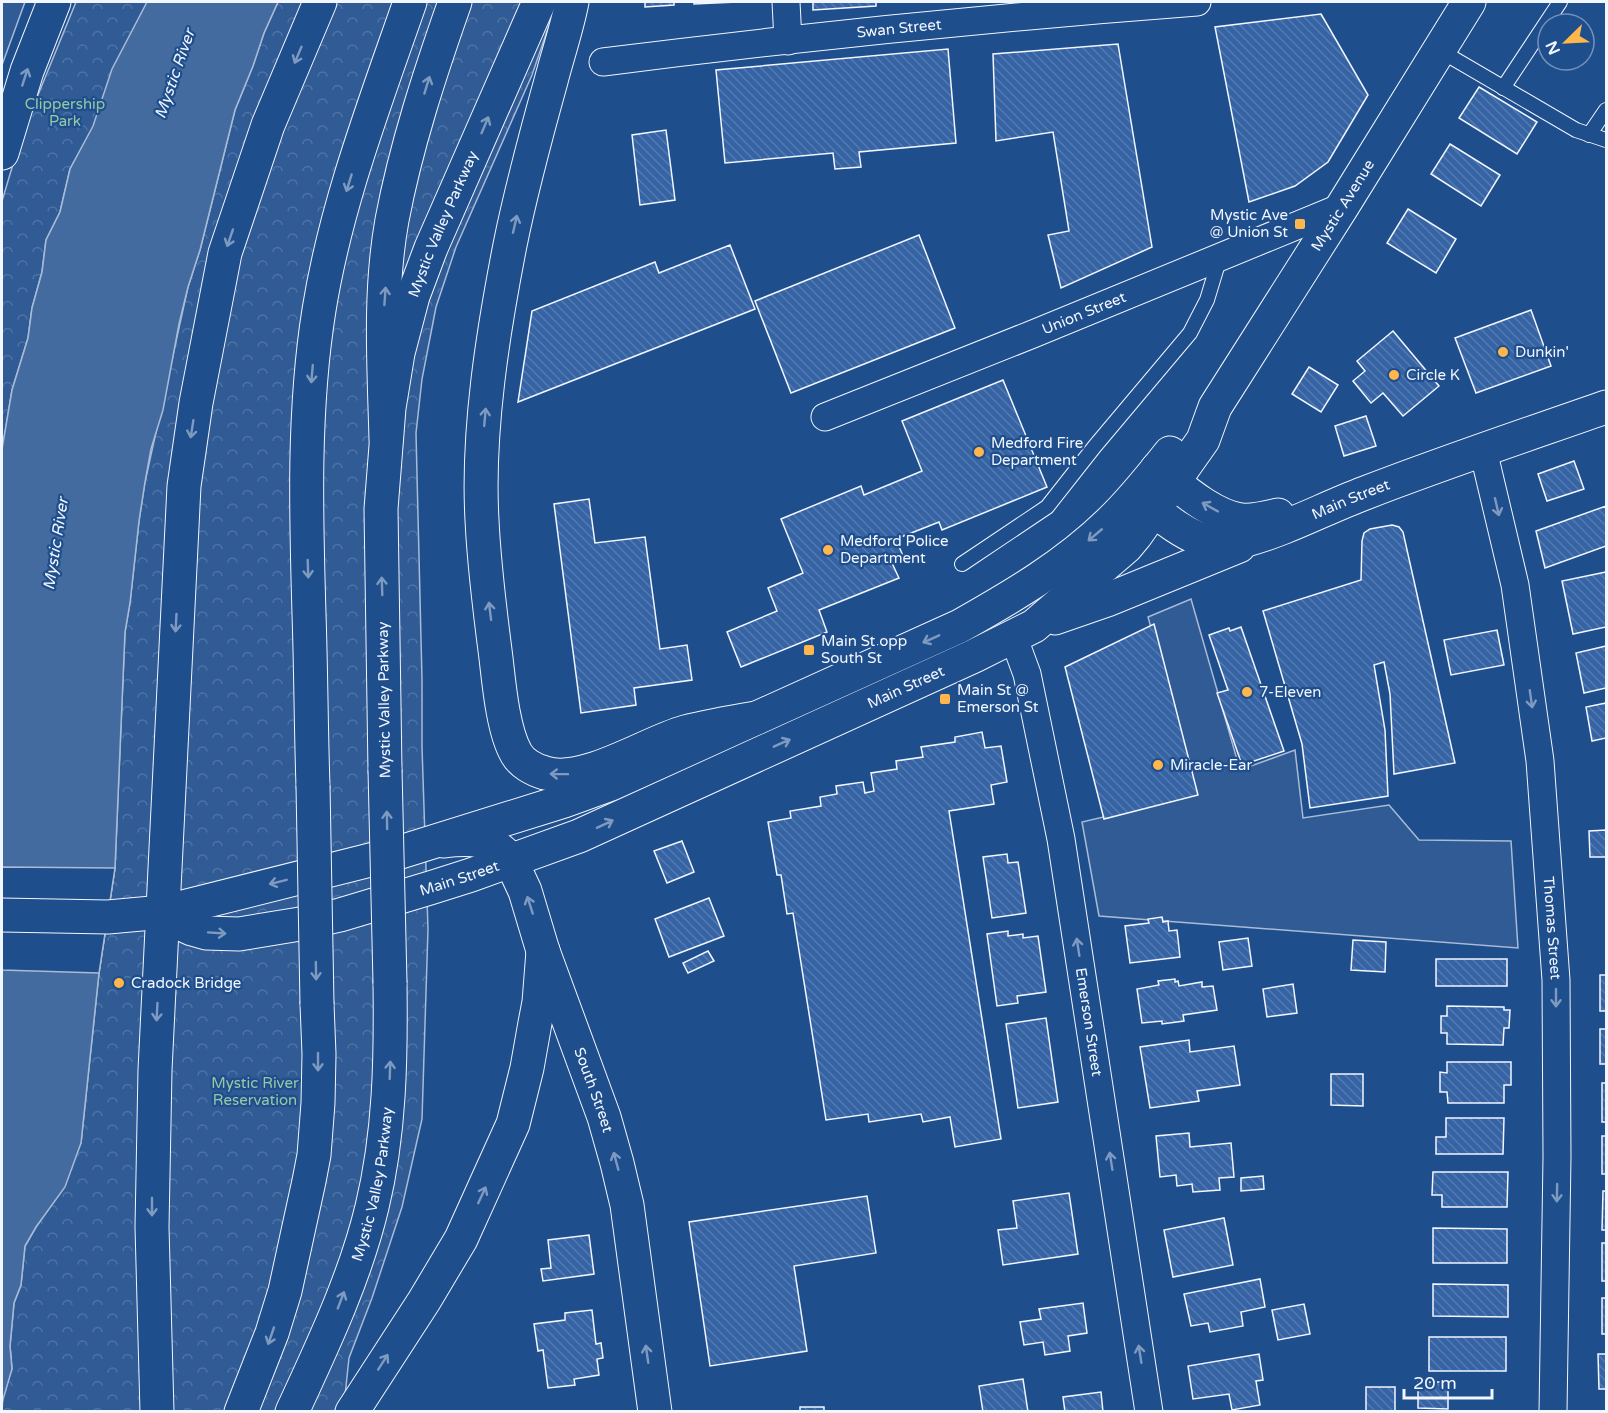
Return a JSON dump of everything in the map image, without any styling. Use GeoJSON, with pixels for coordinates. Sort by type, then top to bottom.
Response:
{"type":"FeatureCollection","features":[{"type":"Feature","properties":{"kind":"main road"},"geometry":{"type":"LineString","coordinates":[[2,153],[27,71],[54,2]]}},
{"type":"Feature","properties":{"kind":"main road"},"geometry":{"type":"LineString","coordinates":[[157,1412],[152,1189],[155,1070],[184,486],[196,403],[225,253],[268,125],[320,2]]}},
{"type":"Feature","properties":{"kind":"main road"},"geometry":{"type":"LineString","coordinates":[[241,1412],[263,1359],[294,1255],[314,1155],[318,1103],[319,1054],[307,457],[313,354],[323,288],[342,206],[410,2]]}},
{"type":"Feature","properties":{"kind":"main road"},"geometry":{"type":"LineString","coordinates":[[386,439],[384,304],[392,222],[401,178],[429,77],[455,2]]}},
{"type":"Feature","properties":{"kind":"main road","name":"Mystic Valley Parkway"},"geometry":{"type":"LineString","coordinates":[[292,1412],[324,1343],[352,1272],[372,1208],[386,1125],[391,1042],[381,531],[386,439],[398,353],[418,279],[539,2]]}},
{"type":"Feature","properties":{"kind":"main road"},"geometry":{"type":"LineString","coordinates":[[572,2],[510,244],[495,327],[485,416],[482,519],[488,595],[506,725],[516,753],[523,761],[545,773],[563,775],[593,769],[685,732],[756,718]]}},
{"type":"Feature","properties":{"kind":"main road","name":"Mystic Avenue"},"geometry":{"type":"LineString","coordinates":[[1145,502],[1165,476],[1194,425],[1215,407],[1468,2]]}},
{"type":"Feature","properties":{"kind":"main road","name":"Main Street"},"geometry":{"type":"LineString","coordinates":[[163,912],[181,924],[206,933],[259,932],[340,915],[511,861],[579,836],[974,656],[1023,631],[1116,557],[1136,535],[1145,502],[1173,524],[1207,542],[1233,543],[1265,535],[1364,493],[1606,407]]}},
{"type":"Feature","properties":{"kind":"main road"},"geometry":{"type":"LineString","coordinates":[[1165,476],[1214,510],[1240,520],[1265,519],[1364,493]]}},
{"type":"Feature","properties":{"kind":"main road"},"geometry":{"type":"LineString","coordinates":[[2,915],[108,916],[163,912],[355,864],[564,801],[611,784],[960,626],[998,605],[1048,572],[1097,533],[1145,502]]}},
{"type":"Feature","properties":{"kind":"main road"},"geometry":{"type":"LineString","coordinates":[[1023,631],[1107,600],[1265,535]]}},
{"type":"Feature","properties":{"kind":"main road","name":"South Street"},"geometry":{"type":"LineString","coordinates":[[437,841],[479,840],[500,848],[511,861],[525,891],[543,951],[604,1117],[617,1163],[627,1205],[655,1412]]}},
{"type":"Feature","properties":{"kind":"main road"},"geometry":{"type":"LineString","coordinates":[[352,1412],[461,1239],[513,1124],[535,1023],[543,951]]}},
{"type":"Feature","properties":{"kind":"street"},"geometry":{"type":"LineString","coordinates":[[786,2],[788,40]]}},
{"type":"Feature","properties":{"kind":"street","name":"Swan Street"},"geometry":{"type":"LineString","coordinates":[[603,62],[788,40],[1090,10],[1197,2]]}},
{"type":"Feature","properties":{"kind":"street","name":"Union Street"},"geometry":{"type":"LineString","coordinates":[[825,417],[1342,207]]}},
{"type":"Feature","properties":{"kind":"street","name":"Thomas Street"},"geometry":{"type":"LineString","coordinates":[[1483,450],[1515,585],[1540,761],[1556,980],[1557,1157],[1553,1412]]}},
{"type":"Feature","properties":{"kind":"street","name":"Emerson Street"},"geometry":{"type":"LineString","coordinates":[[1023,631],[1028,674],[1061,839],[1149,1412]]}},
{"type":"Feature","properties":{"kind":"lane"},"geometry":{"type":"LineString","coordinates":[[1503,88],[1560,2]]}},
{"type":"Feature","properties":{"kind":"lane"},"geometry":{"type":"LineString","coordinates":[[1439,50],[1576,130],[1606,140]]}},
{"type":"Feature","properties":{"kind":"lane"},"geometry":{"type":"LineString","coordinates":[[1589,135],[1606,110]]}},
{"type":"Feature","properties":{"kind":"lane"},"geometry":{"type":"LineString","coordinates":[[962,564],[1047,507],[1190,333],[1207,300],[1220,257]]}},
{"type":"Feature","properties":{"kind":"green space","name":"Clippership Park"},"geometry":{"type":"Polygon","coordinates":[[[76,2],[147,2],[94,126],[70,169],[60,212],[46,240],[42,272],[32,308],[28,338],[12,390],[2,451],[2,201],[22,134],[76,2]]]}},
{"type":"Feature","properties":{"kind":"green space","name":"Mystic River Reservation"},"geometry":{"type":"Polygon","coordinates":[[[278,2],[557,2],[532,75],[456,247],[436,307],[422,379],[416,433],[428,929],[422,1119],[402,1207],[372,1298],[349,1358],[345,1396],[347,1411],[2,1412],[3,1394],[12,1369],[10,1346],[14,1303],[21,1285],[25,1246],[54,1200],[81,1143],[99,973],[115,868],[125,632],[145,482],[188,287],[200,250],[235,110],[278,2]]]}},
{"type":"Feature","properties":{"kind":"shaded area"},"geometry":{"type":"Polygon","coordinates":[[[2,2],[25,2],[2,65],[2,2]]]}},
{"type":"Feature","properties":{"kind":"shaded area"},"geometry":{"type":"Polygon","coordinates":[[[1191,599],[1240,770],[1295,750],[1303,818],[1389,805],[1419,840],[1511,841],[1518,948],[1099,916],[1082,822],[1197,795],[1148,617],[1191,599]]]}},
{"type":"Feature","properties":{"kind":"water","name":"Mystic River"},"geometry":{"type":"Polygon","coordinates":[[[147,2],[278,2],[235,110],[200,250],[188,287],[163,410],[151,449],[125,632],[115,868],[99,973],[81,1143],[65,1187],[25,1246],[21,1285],[14,1303],[10,1346],[12,1369],[2,1403],[2,449],[12,390],[28,338],[32,308],[42,272],[46,240],[60,212],[70,169],[93,126],[112,69],[147,2]]]}},
{"type":"Feature","properties":{"kind":"pier","name":"Cradock Bridge"},"geometry":{"type":"Polygon","coordinates":[[[2,867],[115,868],[99,973],[2,970],[2,867]]]}},
{"type":"Feature","properties":{"kind":"building"},"geometry":{"type":"Polygon","coordinates":[[[645,2],[674,2],[674,5],[645,7],[645,2]]]}},
{"type":"Feature","properties":{"kind":"building"},"geometry":{"type":"Polygon","coordinates":[[[694,2],[737,2],[694,4],[694,2]]]}},
{"type":"Feature","properties":{"kind":"building"},"geometry":{"type":"Polygon","coordinates":[[[813,2],[876,2],[876,6],[813,10],[813,2]]]}},
{"type":"Feature","properties":{"kind":"building"},"geometry":{"type":"Polygon","coordinates":[[[1321,14],[1368,95],[1328,162],[1295,186],[1249,202],[1215,27],[1321,14]]]}},
{"type":"Feature","properties":{"kind":"building"},"geometry":{"type":"Polygon","coordinates":[[[1118,44],[1152,247],[1061,288],[1048,235],[1069,231],[1053,132],[996,141],[993,54],[1118,44]]]}},
{"type":"Feature","properties":{"kind":"building"},"geometry":{"type":"Polygon","coordinates":[[[948,49],[956,143],[859,152],[861,167],[835,169],[833,153],[725,163],[716,70],[948,49]]]}},
{"type":"Feature","properties":{"kind":"building"},"geometry":{"type":"Polygon","coordinates":[[[1479,87],[1537,122],[1517,154],[1459,118],[1479,87]]]}},
{"type":"Feature","properties":{"kind":"building"},"geometry":{"type":"Polygon","coordinates":[[[666,130],[675,200],[640,205],[632,135],[666,130]]]}},
{"type":"Feature","properties":{"kind":"building"},"geometry":{"type":"Polygon","coordinates":[[[1450,144],[1500,175],[1481,206],[1431,174],[1450,144]]]}},
{"type":"Feature","properties":{"kind":"building"},"geometry":{"type":"Polygon","coordinates":[[[1408,209],[1456,239],[1436,273],[1387,243],[1408,209]]]}},
{"type":"Feature","properties":{"kind":"building"},"geometry":{"type":"Polygon","coordinates":[[[919,235],[955,328],[791,393],[755,301],[919,235]]]}},
{"type":"Feature","properties":{"kind":"building"},"geometry":{"type":"Polygon","coordinates":[[[730,245],[755,309],[518,402],[532,311],[655,262],[659,273],[730,245]]]}},
{"type":"Feature","properties":{"kind":"building","name":"Dunkin'"},"geometry":{"type":"Polygon","coordinates":[[[1531,310],[1551,366],[1476,393],[1455,338],[1531,310]]]}},
{"type":"Feature","properties":{"kind":"building"},"geometry":{"type":"Polygon","coordinates":[[[1393,331],[1439,386],[1403,416],[1383,393],[1371,403],[1353,381],[1365,371],[1357,361],[1393,331]]]}},
{"type":"Feature","properties":{"kind":"building"},"geometry":{"type":"Polygon","coordinates":[[[1309,367],[1338,385],[1321,412],[1292,394],[1309,367]]]}},
{"type":"Feature","properties":{"kind":"building"},"geometry":{"type":"Polygon","coordinates":[[[1003,380],[1047,487],[942,530],[939,522],[896,539],[903,556],[891,561],[899,578],[819,610],[827,632],[741,667],[727,632],[777,611],[768,588],[803,573],[781,519],[861,486],[864,495],[922,471],[902,421],[1003,380]]]}},
{"type":"Feature","properties":{"kind":"building"},"geometry":{"type":"Polygon","coordinates":[[[1366,416],[1376,446],[1344,456],[1335,426],[1366,416]]]}},
{"type":"Feature","properties":{"kind":"building"},"geometry":{"type":"Polygon","coordinates":[[[1574,461],[1584,489],[1547,501],[1538,474],[1574,461]]]}},
{"type":"Feature","properties":{"kind":"building"},"geometry":{"type":"Polygon","coordinates":[[[589,499],[595,543],[645,537],[660,649],[687,645],[692,680],[634,688],[636,705],[581,713],[554,504],[589,499]]]}},
{"type":"Feature","properties":{"kind":"building"},"geometry":{"type":"Polygon","coordinates":[[[1606,506],[1606,546],[1545,568],[1536,531],[1606,506]]]}},
{"type":"Feature","properties":{"kind":"building"},"geometry":{"type":"Polygon","coordinates":[[[1392,525],[1399,527],[1403,532],[1455,763],[1394,774],[1390,694],[1384,662],[1374,665],[1385,730],[1388,796],[1310,808],[1302,744],[1263,611],[1361,580],[1364,533],[1370,529],[1392,525]]]}},
{"type":"Feature","properties":{"kind":"building"},"geometry":{"type":"Polygon","coordinates":[[[1606,572],[1606,627],[1573,634],[1562,581],[1606,572]]]}},
{"type":"Feature","properties":{"kind":"building"},"geometry":{"type":"Polygon","coordinates":[[[1154,624],[1198,795],[1104,819],[1065,667],[1154,624]]]}},
{"type":"Feature","properties":{"kind":"building"},"geometry":{"type":"Polygon","coordinates":[[[1241,627],[1284,751],[1242,765],[1217,693],[1228,690],[1209,635],[1229,628],[1230,631],[1241,627]]]}},
{"type":"Feature","properties":{"kind":"building"},"geometry":{"type":"Polygon","coordinates":[[[1497,630],[1504,665],[1451,675],[1444,640],[1497,630]]]}},
{"type":"Feature","properties":{"kind":"building"},"geometry":{"type":"Polygon","coordinates":[[[1606,646],[1606,688],[1584,693],[1576,653],[1606,646]]]}},
{"type":"Feature","properties":{"kind":"building"},"geometry":{"type":"Polygon","coordinates":[[[1606,703],[1606,738],[1592,741],[1586,707],[1606,703]]]}},
{"type":"Feature","properties":{"kind":"building"},"geometry":{"type":"Polygon","coordinates":[[[982,732],[985,748],[1001,746],[1007,782],[991,785],[994,804],[949,811],[1001,1139],[955,1147],[950,1117],[923,1122],[921,1114],[869,1122],[868,1114],[826,1120],[793,913],[787,914],[781,875],[777,875],[768,822],[791,818],[790,811],[821,806],[820,797],[837,794],[836,786],[863,782],[865,793],[874,791],[871,773],[897,769],[896,761],[923,757],[921,747],[955,742],[955,737],[982,732]]]}},
{"type":"Feature","properties":{"kind":"building"},"geometry":{"type":"Polygon","coordinates":[[[1606,830],[1606,857],[1590,857],[1589,831],[1606,830]]]}},
{"type":"Feature","properties":{"kind":"building"},"geometry":{"type":"Polygon","coordinates":[[[682,841],[694,872],[667,883],[654,851],[682,841]]]}},
{"type":"Feature","properties":{"kind":"building"},"geometry":{"type":"Polygon","coordinates":[[[1007,854],[1008,863],[1018,862],[1026,913],[992,918],[983,857],[1007,854]]]}},
{"type":"Feature","properties":{"kind":"building"},"geometry":{"type":"Polygon","coordinates":[[[709,898],[724,936],[669,957],[655,919],[709,898]]]}},
{"type":"Feature","properties":{"kind":"building"},"geometry":{"type":"Polygon","coordinates":[[[1162,917],[1163,922],[1168,921],[1169,931],[1177,930],[1180,957],[1130,963],[1125,926],[1149,923],[1148,919],[1162,917]]]}},
{"type":"Feature","properties":{"kind":"building"},"geometry":{"type":"Polygon","coordinates":[[[1008,931],[1008,936],[1023,934],[1023,938],[1038,936],[1046,992],[1017,996],[1018,1003],[997,1006],[987,934],[1008,931]]]}},
{"type":"Feature","properties":{"kind":"building"},"geometry":{"type":"Polygon","coordinates":[[[1248,938],[1252,966],[1223,970],[1219,942],[1248,938]]]}},
{"type":"Feature","properties":{"kind":"building"},"geometry":{"type":"Polygon","coordinates":[[[1353,940],[1386,942],[1385,972],[1351,970],[1353,940]]]}},
{"type":"Feature","properties":{"kind":"building"},"geometry":{"type":"Polygon","coordinates":[[[708,951],[714,961],[688,973],[683,963],[708,951]]]}},
{"type":"Feature","properties":{"kind":"building"},"geometry":{"type":"Polygon","coordinates":[[[1436,959],[1507,959],[1507,986],[1436,986],[1436,959]]]}},
{"type":"Feature","properties":{"kind":"building"},"geometry":{"type":"Polygon","coordinates":[[[1600,975],[1606,975],[1606,1011],[1600,1011],[1600,975]]]}},
{"type":"Feature","properties":{"kind":"building"},"geometry":{"type":"Polygon","coordinates":[[[1175,979],[1179,986],[1202,982],[1202,987],[1213,986],[1217,1010],[1183,1015],[1184,1021],[1162,1024],[1162,1021],[1142,1023],[1137,989],[1159,985],[1158,981],[1175,979]]]}},
{"type":"Feature","properties":{"kind":"building"},"geometry":{"type":"Polygon","coordinates":[[[1293,984],[1297,1013],[1267,1017],[1263,989],[1293,984]]]}},
{"type":"Feature","properties":{"kind":"building"},"geometry":{"type":"Polygon","coordinates":[[[1447,1006],[1504,1007],[1504,1010],[1510,1010],[1509,1028],[1504,1028],[1503,1045],[1447,1044],[1447,1033],[1441,1033],[1441,1016],[1447,1016],[1447,1006]]]}},
{"type":"Feature","properties":{"kind":"building"},"geometry":{"type":"Polygon","coordinates":[[[1046,1018],[1058,1102],[1018,1108],[1006,1024],[1046,1018]]]}},
{"type":"Feature","properties":{"kind":"building"},"geometry":{"type":"Polygon","coordinates":[[[1600,1029],[1606,1029],[1606,1064],[1600,1064],[1600,1029]]]}},
{"type":"Feature","properties":{"kind":"building"},"geometry":{"type":"Polygon","coordinates":[[[1189,1040],[1190,1052],[1234,1046],[1240,1085],[1197,1091],[1199,1101],[1150,1108],[1140,1047],[1189,1040]]]}},
{"type":"Feature","properties":{"kind":"building"},"geometry":{"type":"Polygon","coordinates":[[[1447,1062],[1511,1062],[1511,1085],[1504,1085],[1504,1103],[1448,1103],[1447,1092],[1440,1092],[1440,1072],[1447,1073],[1447,1062]]]}},
{"type":"Feature","properties":{"kind":"building"},"geometry":{"type":"Polygon","coordinates":[[[1331,1074],[1363,1074],[1363,1106],[1331,1105],[1331,1074]]]}},
{"type":"Feature","properties":{"kind":"building"},"geometry":{"type":"Polygon","coordinates":[[[1602,1083],[1606,1083],[1606,1122],[1602,1122],[1602,1083]]]}},
{"type":"Feature","properties":{"kind":"building"},"geometry":{"type":"Polygon","coordinates":[[[1446,1118],[1504,1118],[1503,1154],[1436,1154],[1436,1137],[1446,1137],[1446,1118]]]}},
{"type":"Feature","properties":{"kind":"building"},"geometry":{"type":"Polygon","coordinates":[[[1189,1133],[1190,1147],[1231,1143],[1234,1177],[1219,1178],[1220,1190],[1193,1192],[1192,1184],[1177,1186],[1176,1175],[1160,1177],[1156,1136],[1189,1133]]]}},
{"type":"Feature","properties":{"kind":"building"},"geometry":{"type":"Polygon","coordinates":[[[1602,1136],[1606,1136],[1606,1174],[1602,1174],[1602,1136]]]}},
{"type":"Feature","properties":{"kind":"building"},"geometry":{"type":"Polygon","coordinates":[[[1433,1172],[1508,1172],[1507,1207],[1442,1207],[1442,1195],[1432,1195],[1433,1172]]]}},
{"type":"Feature","properties":{"kind":"building"},"geometry":{"type":"Polygon","coordinates":[[[1263,1176],[1264,1189],[1241,1191],[1241,1178],[1263,1176]]]}},
{"type":"Feature","properties":{"kind":"building"},"geometry":{"type":"Polygon","coordinates":[[[1603,1191],[1606,1191],[1606,1230],[1602,1230],[1603,1191]]]}},
{"type":"Feature","properties":{"kind":"building"},"geometry":{"type":"Polygon","coordinates":[[[1069,1193],[1078,1254],[1003,1265],[998,1230],[1017,1228],[1013,1201],[1069,1193]]]}},
{"type":"Feature","properties":{"kind":"building"},"geometry":{"type":"Polygon","coordinates":[[[867,1196],[876,1253],[794,1266],[807,1351],[710,1366],[689,1222],[867,1196]]]}},
{"type":"Feature","properties":{"kind":"building"},"geometry":{"type":"Polygon","coordinates":[[[1224,1218],[1233,1265],[1173,1277],[1164,1230],[1224,1218]]]}},
{"type":"Feature","properties":{"kind":"building"},"geometry":{"type":"Polygon","coordinates":[[[1433,1228],[1507,1229],[1507,1263],[1433,1263],[1433,1228]]]}},
{"type":"Feature","properties":{"kind":"building"},"geometry":{"type":"Polygon","coordinates":[[[589,1235],[594,1274],[543,1281],[541,1269],[551,1268],[548,1240],[589,1235]]]}},
{"type":"Feature","properties":{"kind":"building"},"geometry":{"type":"Polygon","coordinates":[[[1602,1243],[1606,1243],[1606,1281],[1602,1281],[1602,1243]]]}},
{"type":"Feature","properties":{"kind":"building"},"geometry":{"type":"Polygon","coordinates":[[[1260,1279],[1265,1307],[1241,1312],[1243,1326],[1210,1332],[1208,1323],[1191,1326],[1184,1294],[1260,1279]]]}},
{"type":"Feature","properties":{"kind":"building"},"geometry":{"type":"Polygon","coordinates":[[[1433,1284],[1508,1285],[1508,1317],[1433,1316],[1433,1284]]]}},
{"type":"Feature","properties":{"kind":"building"},"geometry":{"type":"Polygon","coordinates":[[[1602,1298],[1606,1298],[1606,1334],[1602,1334],[1602,1298]]]}},
{"type":"Feature","properties":{"kind":"building"},"geometry":{"type":"Polygon","coordinates":[[[1083,1303],[1087,1333],[1068,1336],[1070,1351],[1045,1355],[1043,1342],[1024,1345],[1020,1322],[1041,1319],[1039,1309],[1083,1303]]]}},
{"type":"Feature","properties":{"kind":"building"},"geometry":{"type":"Polygon","coordinates":[[[1304,1304],[1310,1334],[1278,1340],[1272,1310],[1304,1304]]]}},
{"type":"Feature","properties":{"kind":"building"},"geometry":{"type":"Polygon","coordinates":[[[592,1310],[596,1344],[601,1343],[603,1358],[597,1359],[599,1375],[574,1379],[575,1385],[548,1388],[543,1350],[538,1351],[534,1324],[565,1320],[565,1313],[592,1310]]]}},
{"type":"Feature","properties":{"kind":"building"},"geometry":{"type":"Polygon","coordinates":[[[1429,1337],[1506,1337],[1506,1371],[1429,1371],[1429,1337]]]}},
{"type":"Feature","properties":{"kind":"building"},"geometry":{"type":"Polygon","coordinates":[[[1259,1354],[1263,1380],[1256,1381],[1260,1405],[1232,1410],[1229,1394],[1193,1399],[1188,1366],[1259,1354]]]}},
{"type":"Feature","properties":{"kind":"building"},"geometry":{"type":"Polygon","coordinates":[[[1598,1354],[1606,1354],[1606,1389],[1599,1389],[1598,1354]]]}},
{"type":"Feature","properties":{"kind":"building"},"geometry":{"type":"Polygon","coordinates":[[[1023,1379],[1028,1412],[983,1412],[979,1386],[1023,1379]]]}},
{"type":"Feature","properties":{"kind":"building"},"geometry":{"type":"Polygon","coordinates":[[[1418,1382],[1448,1382],[1448,1409],[1418,1408],[1418,1382]]]}},
{"type":"Feature","properties":{"kind":"building"},"geometry":{"type":"Polygon","coordinates":[[[1366,1387],[1395,1387],[1395,1412],[1366,1412],[1366,1387]]]}},
{"type":"Feature","properties":{"kind":"building"},"geometry":{"type":"Polygon","coordinates":[[[1101,1392],[1103,1412],[1065,1412],[1063,1397],[1101,1392]]]}},
{"type":"Feature","properties":{"kind":"building"},"geometry":{"type":"Polygon","coordinates":[[[800,1407],[824,1407],[824,1412],[800,1412],[800,1407]]]}},
{"type":"Feature","properties":{"kind":"place","name":"Mystic Ave @ Union St"},"geometry":{"type":"Point","coordinates":[1300,224]}},
{"type":"Feature","properties":{"kind":"place","name":"Dunkin'"},"geometry":{"type":"Point","coordinates":[1503,352]}},
{"type":"Feature","properties":{"kind":"place","name":"Circle K"},"geometry":{"type":"Point","coordinates":[1394,375]}},
{"type":"Feature","properties":{"kind":"place","name":"Medford Fire Department"},"geometry":{"type":"Point","coordinates":[979,452]}},
{"type":"Feature","properties":{"kind":"place","name":"Medford Police Department"},"geometry":{"type":"Point","coordinates":[828,550]}},
{"type":"Feature","properties":{"kind":"place","name":"Main St opp South St"},"geometry":{"type":"Point","coordinates":[809,650]}},
{"type":"Feature","properties":{"kind":"place","name":"7-Eleven"},"geometry":{"type":"Point","coordinates":[1247,692]}},
{"type":"Feature","properties":{"kind":"place","name":"Main St @ Emerson St"},"geometry":{"type":"Point","coordinates":[945,699]}},
{"type":"Feature","properties":{"kind":"place","name":"Miracle-Ear"},"geometry":{"type":"Point","coordinates":[1158,765]}},
{"type":"Feature","properties":{"kind":"place","name":"Cradock Bridge"},"geometry":{"type":"Point","coordinates":[119,983]}}]}
